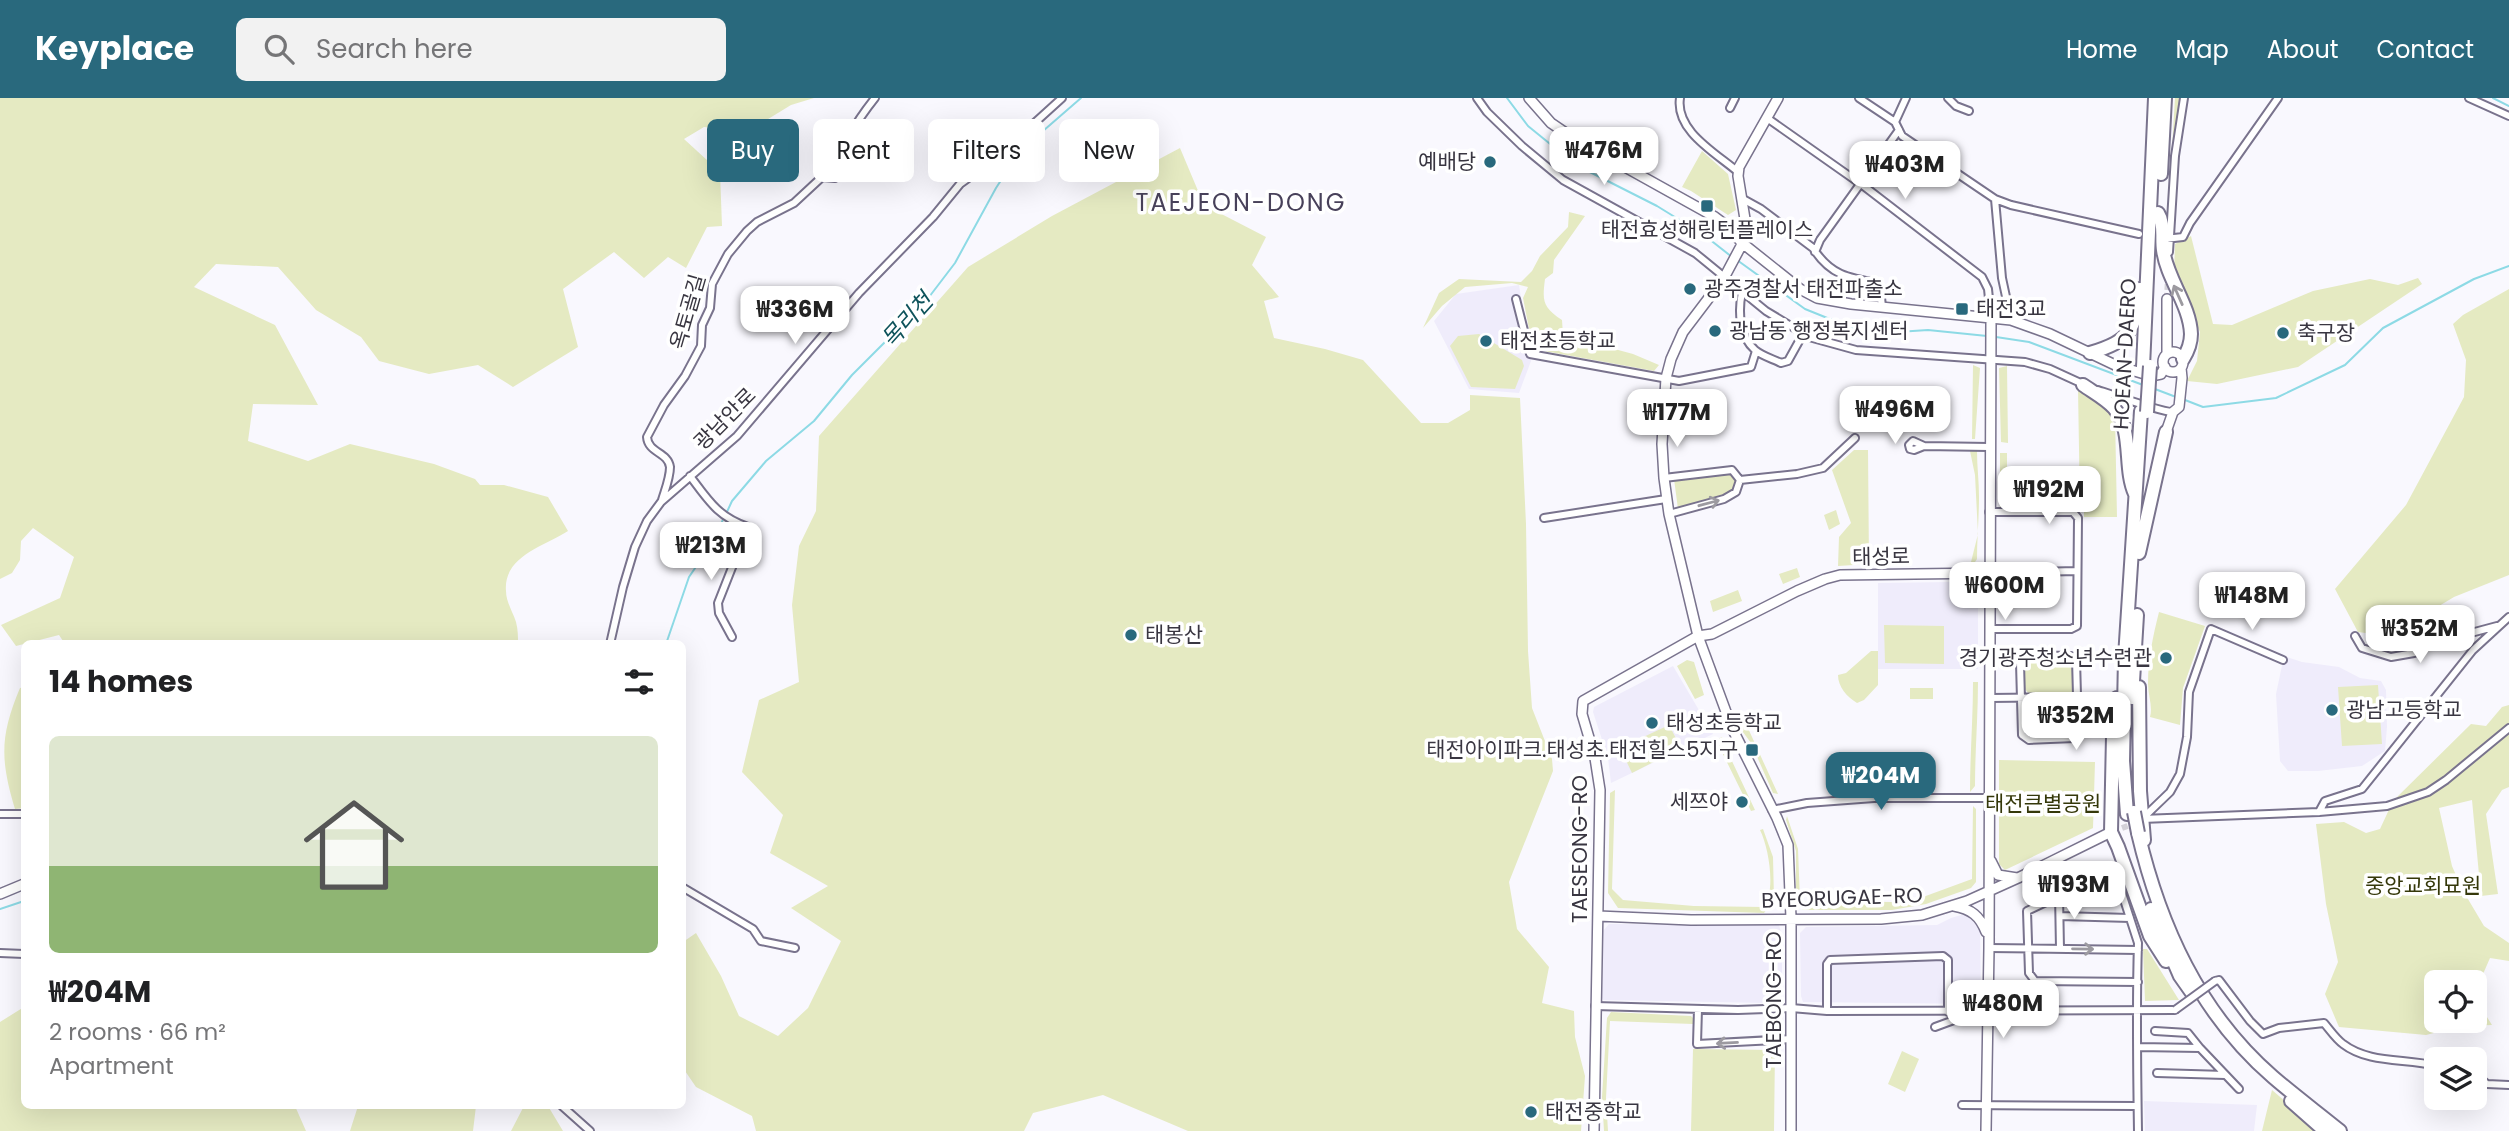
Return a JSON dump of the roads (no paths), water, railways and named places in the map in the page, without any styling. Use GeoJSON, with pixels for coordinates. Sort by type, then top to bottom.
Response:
{"type":"FeatureCollection","features":[{"type":"Feature","properties":{"kind":"highway","name":"HOEAN-DAERO"},"geometry":{"type":"LineString","coordinates":[[2131,657],[2139,553],[2154,217],[2155,98]]}},
{"type":"Feature","properties":{"kind":"highway","name":"HOEAN-DAERO"},"geometry":{"type":"LineString","coordinates":[[2154,217],[2162,156],[2165,98]]}},
{"type":"Feature","properties":{"kind":"highway"},"geometry":{"type":"LineString","coordinates":[[2162,156],[2172,98]]}},
{"type":"Feature","properties":{"kind":"highway"},"geometry":{"type":"LineString","coordinates":[[2090,353],[2119,343],[2135,320],[2147,226],[2154,217],[2162,220],[2163,250],[2171,280],[2189,323],[2189,349],[2182,364]]}},
{"type":"Feature","properties":{"kind":"highway"},"geometry":{"type":"LineString","coordinates":[[2083,385],[2108,402],[2120,416],[2129,481],[2136,497]]}},
{"type":"Feature","properties":{"kind":"highway","name":"HOEAN-DAERO"},"geometry":{"type":"LineString","coordinates":[[2144,412],[2136,497],[2130,824],[2186,978],[2213,1022],[2236,1050],[2325,1131]]}},
{"type":"Feature","properties":{"kind":"highway"},"geometry":{"type":"LineString","coordinates":[[2139,553],[2166,432]]}},
{"type":"Feature","properties":{"kind":"highway"},"geometry":{"type":"LineString","coordinates":[[2131,657],[2113,736],[2130,824],[2118,847],[2150,936],[2168,964],[2186,978]]}},
{"type":"Feature","properties":{"kind":"highway","name":"HOEAN-DAERO"},"geometry":{"type":"LineString","coordinates":[[2186,978],[2271,1076],[2340,1131]]}},
{"type":"Feature","properties":{"kind":"street","name":"옥토골길"},"geometry":{"type":"LineString","coordinates":[[661,502],[670,468],[665,458],[650,447],[647,437],[702,346],[702,325],[710,308],[712,284],[722,264],[747,230],[794,203],[822,177],[835,178],[835,169],[850,133],[875,98]]}},
{"type":"Feature","properties":{"kind":"street","name":"광남안로"},"geometry":{"type":"LineString","coordinates":[[611,640],[635,547],[647,521],[661,502],[737,436],[816,341],[933,217],[960,184],[996,158],[1062,98]]}},
{"type":"Feature","properties":{"kind":"street"},"geometry":{"type":"LineString","coordinates":[[1477,98],[1522,146],[1563,180],[1695,253],[1726,275],[1766,311],[1823,343],[1856,350],[1990,356],[2038,365],[2083,385],[2154,406],[2165,412],[2176,409]]}},
{"type":"Feature","properties":{"kind":"street"},"geometry":{"type":"LineString","coordinates":[[1529,98],[1541,113],[1561,130],[1705,211],[1731,229],[1741,244],[1810,295],[1839,302],[1990,320],[2011,320],[2151,376],[2161,374],[2165,367],[2167,299]]}},
{"type":"Feature","properties":{"kind":"street"},"geometry":{"type":"LineString","coordinates":[[1680,98],[1679,108],[1688,128],[1738,172]]}},
{"type":"Feature","properties":{"kind":"street"},"geometry":{"type":"LineString","coordinates":[[1730,108],[1735,98]]}},
{"type":"Feature","properties":{"kind":"street"},"geometry":{"type":"LineString","coordinates":[[1741,244],[1745,219],[1738,172],[1742,160],[1778,98]]}},
{"type":"Feature","properties":{"kind":"street"},"geometry":{"type":"LineString","coordinates":[[1859,98],[1895,122],[1902,136],[1995,199],[2138,234]]}},
{"type":"Feature","properties":{"kind":"street"},"geometry":{"type":"LineString","coordinates":[[1895,122],[1906,98]]}},
{"type":"Feature","properties":{"kind":"street"},"geometry":{"type":"LineString","coordinates":[[1948,98],[1956,106],[1969,111]]}},
{"type":"Feature","properties":{"kind":"street"},"geometry":{"type":"LineString","coordinates":[[2169,252],[2167,239],[2184,98]]}},
{"type":"Feature","properties":{"kind":"street"},"geometry":{"type":"LineString","coordinates":[[2167,239],[2183,237],[2190,223],[2278,98]]}},
{"type":"Feature","properties":{"kind":"street"},"geometry":{"type":"LineString","coordinates":[[2469,98],[2509,117]]}},
{"type":"Feature","properties":{"kind":"street"},"geometry":{"type":"LineString","coordinates":[[1767,118],[1860,184],[1982,277],[1988,289],[1991,629],[1986,1131]]}},
{"type":"Feature","properties":{"kind":"street"},"geometry":{"type":"LineString","coordinates":[[1815,252],[1820,240],[1899,130]]}},
{"type":"Feature","properties":{"kind":"street"},"geometry":{"type":"LineString","coordinates":[[1741,198],[1761,209],[1841,276],[1878,283],[1882,307]]}},
{"type":"Feature","properties":{"kind":"street"},"geometry":{"type":"LineString","coordinates":[[1995,199],[2002,278],[2011,320]]}},
{"type":"Feature","properties":{"kind":"street","name":"TAEBONG-RO"},"geometry":{"type":"LineString","coordinates":[[1741,244],[1726,275],[1683,332],[1671,359],[1666,378],[1664,478],[1669,514],[1698,636],[1732,728],[1788,845],[1791,918],[1791,1131]]}},
{"type":"Feature","properties":{"kind":"street"},"geometry":{"type":"LineString","coordinates":[[1742,292],[1739,315],[1747,340],[1756,351],[1781,363],[1788,361],[1803,334]]}},
{"type":"Feature","properties":{"kind":"street"},"geometry":{"type":"LineString","coordinates":[[1516,299],[1530,354],[1678,381],[1751,367],[1756,351]]}},
{"type":"Feature","properties":{"kind":"street"},"geometry":{"type":"LineString","coordinates":[[2166,432],[2176,409],[2182,382],[2182,364],[2177,353],[2167,354]]}},
{"type":"Feature","properties":{"kind":"street"},"geometry":{"type":"LineString","coordinates":[[2165,367],[2172,372],[2182,364]]}},
{"type":"Feature","properties":{"kind":"street"},"geometry":{"type":"LineString","coordinates":[[1740,480],[1797,474],[1823,468],[1855,439]]}},
{"type":"Feature","properties":{"kind":"street"},"geometry":{"type":"LineString","coordinates":[[1924,446],[1989,447]]}},
{"type":"Feature","properties":{"kind":"street"},"geometry":{"type":"LineString","coordinates":[[1664,478],[1732,470],[1740,480]]}},
{"type":"Feature","properties":{"kind":"street"},"geometry":{"type":"LineString","coordinates":[[690,476],[710,503],[731,521],[748,527],[718,603],[719,613],[732,637]]}},
{"type":"Feature","properties":{"kind":"street"},"geometry":{"type":"LineString","coordinates":[[1669,514],[1724,499],[1736,492],[1740,480]]}},
{"type":"Feature","properties":{"kind":"street"},"geometry":{"type":"LineString","coordinates":[[1544,518],[1666,499]]}},
{"type":"Feature","properties":{"kind":"street"},"geometry":{"type":"LineString","coordinates":[[1989,512],[2075,513],[2078,518],[2078,622],[2074,628],[1991,629]]}},
{"type":"Feature","properties":{"kind":"street","name":"태성로"},"geometry":{"type":"LineString","coordinates":[[1698,636],[1712,634],[1797,590],[1840,575],[2077,571]]}},
{"type":"Feature","properties":{"kind":"street"},"geometry":{"type":"LineString","coordinates":[[2319,812],[2325,801],[2362,789],[2473,650],[2509,617]]}},
{"type":"Feature","properties":{"kind":"street"},"geometry":{"type":"LineString","coordinates":[[2355,636],[2362,648],[2391,657],[2414,653],[2426,645],[2499,625]]}},
{"type":"Feature","properties":{"kind":"street"},"geometry":{"type":"LineString","coordinates":[[2130,824],[2170,792],[2180,774],[2187,737],[2189,692],[2211,629],[2283,660]]}},
{"type":"Feature","properties":{"kind":"street","name":"TAESEONG-RO"},"geometry":{"type":"LineString","coordinates":[[1594,1131],[1600,779],[1582,714],[1583,701],[1698,636]]}},
{"type":"Feature","properties":{"kind":"street"},"geometry":{"type":"LineString","coordinates":[[2026,655],[2074,656],[2078,663],[2078,698],[2078,732],[2075,738],[2025,738],[2020,731],[2020,663],[2026,655]]}},
{"type":"Feature","properties":{"kind":"street"},"geometry":{"type":"LineString","coordinates":[[1990,698],[2078,698]]}},
{"type":"Feature","properties":{"kind":"street"},"geometry":{"type":"LineString","coordinates":[[2130,824],[2386,806],[2428,792],[2509,728]]}},
{"type":"Feature","properties":{"kind":"street"},"geometry":{"type":"LineString","coordinates":[[1772,810],[1807,803],[1874,798],[1988,798]]}},
{"type":"Feature","properties":{"kind":"street"},"geometry":{"type":"LineString","coordinates":[[0,814],[21,814]]}},
{"type":"Feature","properties":{"kind":"street","name":"BYEORUGAE-RO"},"geometry":{"type":"LineString","coordinates":[[1598,916],[1692,920],[1896,918],[1933,913],[2018,878],[2130,824]]}},
{"type":"Feature","properties":{"kind":"street"},"geometry":{"type":"LineString","coordinates":[[1988,853],[1998,874],[2018,878]]}},
{"type":"Feature","properties":{"kind":"street"},"geometry":{"type":"LineString","coordinates":[[2138,982],[2035,981],[2029,974],[2027,911],[2107,873],[2116,878],[2138,937],[2138,950],[2138,982],[2138,1047],[2137,1106],[2138,1131]]}},
{"type":"Feature","properties":{"kind":"street"},"geometry":{"type":"LineString","coordinates":[[0,894],[21,885]]}},
{"type":"Feature","properties":{"kind":"street"},"geometry":{"type":"LineString","coordinates":[[686,889],[753,929],[761,941],[796,948]]}},
{"type":"Feature","properties":{"kind":"street"},"geometry":{"type":"LineString","coordinates":[[2059,894],[2060,948]]}},
{"type":"Feature","properties":{"kind":"street"},"geometry":{"type":"LineString","coordinates":[[1954,906],[1966,909],[1980,918],[1989,944]]}},
{"type":"Feature","properties":{"kind":"street"},"geometry":{"type":"LineString","coordinates":[[2060,916],[2130,918]]}},
{"type":"Feature","properties":{"kind":"street"},"geometry":{"type":"LineString","coordinates":[[1989,944],[2029,949],[2138,950]]}},
{"type":"Feature","properties":{"kind":"street"},"geometry":{"type":"LineString","coordinates":[[0,953],[21,954]]}},
{"type":"Feature","properties":{"kind":"street"},"geometry":{"type":"LineString","coordinates":[[1827,1011],[1827,964],[1830,960],[1943,957],[1948,960],[1948,1012]]}},
{"type":"Feature","properties":{"kind":"street"},"geometry":{"type":"LineString","coordinates":[[1595,1006],[1698,1009],[1791,1007],[1827,1011],[2138,1012],[2175,1010],[2219,980],[2263,1034],[2279,1028],[2324,1023],[2343,1045],[2370,1056],[2424,1062]]}},
{"type":"Feature","properties":{"kind":"street"},"geometry":{"type":"LineString","coordinates":[[1698,1009],[1698,1044],[1792,1039]]}},
{"type":"Feature","properties":{"kind":"street"},"geometry":{"type":"LineString","coordinates":[[1935,1027],[1954,1020],[1962,1012]]}},
{"type":"Feature","properties":{"kind":"street"},"geometry":{"type":"LineString","coordinates":[[2155,1031],[2188,1033],[2239,1089]]}},
{"type":"Feature","properties":{"kind":"street"},"geometry":{"type":"LineString","coordinates":[[2138,1047],[2200,1048]]}},
{"type":"Feature","properties":{"kind":"street"},"geometry":{"type":"LineString","coordinates":[[2157,1073],[2225,1075]]}},
{"type":"Feature","properties":{"kind":"street"},"geometry":{"type":"LineString","coordinates":[[2487,1084],[2509,1086]]}},
{"type":"Feature","properties":{"kind":"street"},"geometry":{"type":"LineString","coordinates":[[1962,1105],[2137,1106]]}},
{"type":"Feature","properties":{"kind":"street"},"geometry":{"type":"LineString","coordinates":[[565,1109],[590,1131]]}},
{"type":"Feature","properties":{"kind":"waterway","name":"목리천"},"geometry":{"type":"LineString","coordinates":[[726,514],[732,501],[766,461],[814,421],[852,375],[926,301],[955,263],[996,188],[1020,151],[1081,98]]}},
{"type":"Feature","properties":{"kind":"waterway"},"geometry":{"type":"LineString","coordinates":[[1507,98],[1528,126],[1576,165],[1657,206],[1704,235],[1732,257]]}},
{"type":"Feature","properties":{"kind":"waterway"},"geometry":{"type":"LineString","coordinates":[[2493,98],[2509,106]]}},
{"type":"Feature","properties":{"kind":"waterway"},"geometry":{"type":"LineString","coordinates":[[1737,260],[1805,309],[1867,334],[1928,330],[1987,336]]}},
{"type":"Feature","properties":{"kind":"waterway"},"geometry":{"type":"LineString","coordinates":[[2185,400],[2203,407],[2276,398],[2345,365],[2383,328],[2474,279],[2509,266]]}},
{"type":"Feature","properties":{"kind":"waterway"},"geometry":{"type":"LineString","coordinates":[[1996,337],[2029,342],[2143,385]]}},
{"type":"Feature","properties":{"kind":"waterway"},"geometry":{"type":"LineString","coordinates":[[2155,389],[2176,397]]}},
{"type":"Feature","properties":{"kind":"waterway","name":"목리천"},"geometry":{"type":"LineString","coordinates":[[667,640],[689,577],[717,536],[723,519]]}},
{"type":"Feature","properties":{"kind":"waterway","name":"목리천"},"geometry":{"type":"LineString","coordinates":[[0,909],[21,902]]}},
{"type":"Feature","properties":{"kind":"tunnel"},"geometry":{"type":"LineString","coordinates":[[2167,299],[2168,277]]}},
{"type":"Feature","properties":{"kind":"tunnel"},"geometry":{"type":"LineString","coordinates":[[2122,828],[2136,823]]}},
{"type":"Feature","properties":{"kind":"place","name":"예배당"},"geometry":{"type":"Point","coordinates":[1490,162]}},
{"type":"Feature","properties":{"kind":"place","name":"태전효성해링턴플레이스"},"geometry":{"type":"Point","coordinates":[1707,206]}},
{"type":"Feature","properties":{"kind":"place","name":"광주경찰서 태전파출소"},"geometry":{"type":"Point","coordinates":[1690,289]}},
{"type":"Feature","properties":{"kind":"place","name":"태전3교"},"geometry":{"type":"Point","coordinates":[1962,309]}},
{"type":"Feature","properties":{"kind":"place","name":"광남동 행정복지센터"},"geometry":{"type":"Point","coordinates":[1715,331]}},
{"type":"Feature","properties":{"kind":"place","name":"축구장"},"geometry":{"type":"Point","coordinates":[2283,333]}},
{"type":"Feature","properties":{"kind":"place","name":"태전초등학교"},"geometry":{"type":"Point","coordinates":[1486,341]}},
{"type":"Feature","properties":{"kind":"place","name":"태봉산"},"geometry":{"type":"Point","coordinates":[1131,635]}},
{"type":"Feature","properties":{"kind":"place","name":"경기광주청소년수련관"},"geometry":{"type":"Point","coordinates":[2166,658]}},
{"type":"Feature","properties":{"kind":"place","name":"광남고등학교"},"geometry":{"type":"Point","coordinates":[2332,710]}},
{"type":"Feature","properties":{"kind":"place","name":"태성초등학교"},"geometry":{"type":"Point","coordinates":[1652,723]}},
{"type":"Feature","properties":{"kind":"place","name":"태전아이파크.태성초.태전힐스5지구"},"geometry":{"type":"Point","coordinates":[1752,750]}},
{"type":"Feature","properties":{"kind":"place","name":"세쯔야"},"geometry":{"type":"Point","coordinates":[1742,802]}},
{"type":"Feature","properties":{"kind":"place","name":"태전중학교"},"geometry":{"type":"Point","coordinates":[1531,1112]}},
{"type":"Feature","properties":{"kind":"district","name":"TAEJEON-DONG"},"geometry":{"type":"Point","coordinates":[1241,203]}},
{"type":"Feature","properties":{"kind":"park label","name":"태전큰별공원"},"geometry":{"type":"Point","coordinates":[2043,804]}},
{"type":"Feature","properties":{"kind":"park label","name":"중앙교회묘원"},"geometry":{"type":"Point","coordinates":[2423,886]}}]}
